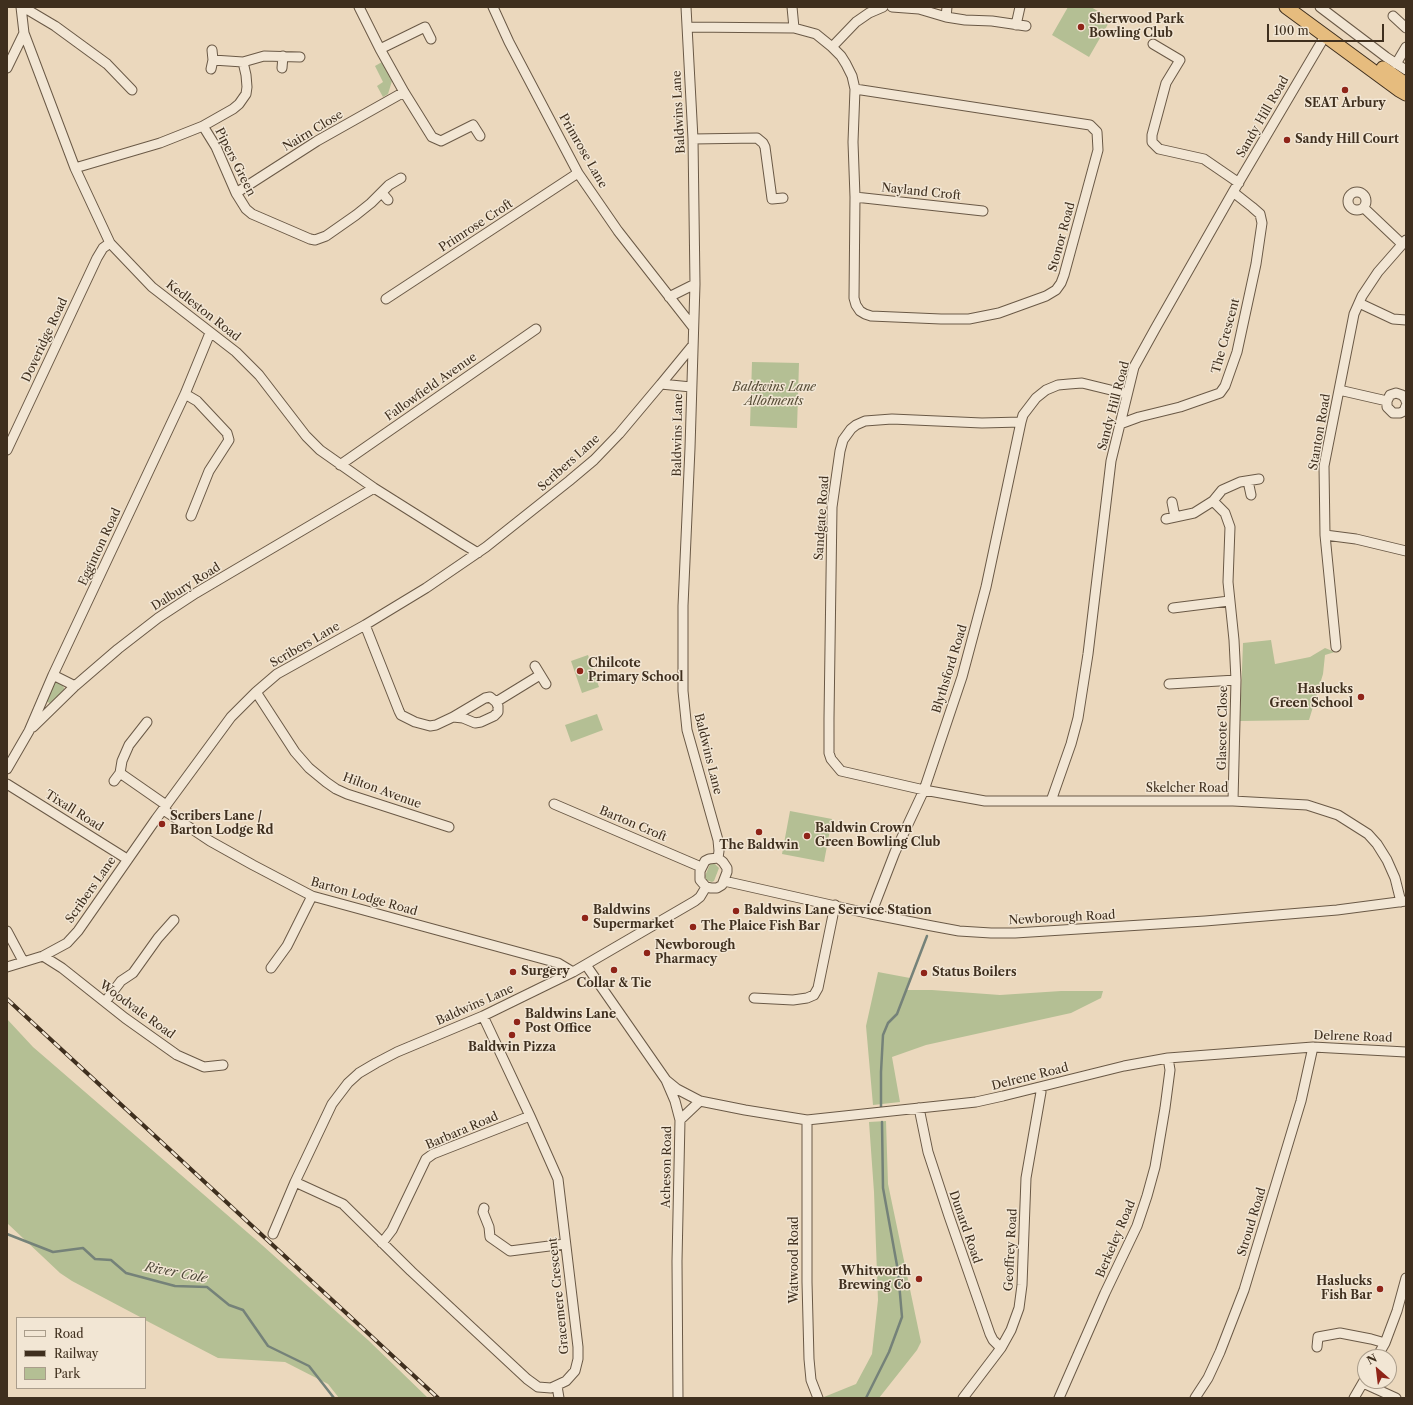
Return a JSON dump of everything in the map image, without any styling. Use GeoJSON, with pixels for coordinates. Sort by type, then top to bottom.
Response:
{"type":"FeatureCollection","features":[{"type":"Feature","properties":{"kind":"highway"},"geometry":{"type":"LineString","coordinates":[[1286,7],[1406,94]]}},
{"type":"Feature","properties":{"kind":"highway"},"geometry":{"type":"LineString","coordinates":[[1301,7],[1333,32],[1406,84]]}},
{"type":"Feature","properties":{"kind":"street","name":"Kedleston Road"},"geometry":{"type":"LineString","coordinates":[[22,7],[24,33],[75,168],[110,243],[152,287],[236,352],[259,375],[306,436],[320,450],[374,488],[478,552]]}},
{"type":"Feature","properties":{"kind":"street"},"geometry":{"type":"LineString","coordinates":[[22,7],[55,26],[107,64],[132,90]]}},
{"type":"Feature","properties":{"kind":"street"},"geometry":{"type":"LineString","coordinates":[[359,7],[404,92],[432,137],[441,141],[473,125],[480,136]]}},
{"type":"Feature","properties":{"kind":"street","name":"Primrose Lane"},"geometry":{"type":"LineString","coordinates":[[493,7],[509,42],[578,173],[618,231],[693,327]]}},
{"type":"Feature","properties":{"kind":"street","name":"Baldwins Lane"},"geometry":{"type":"LineString","coordinates":[[686,7],[693,139],[695,284],[684,606],[683,691],[687,730],[718,840],[718,858]]}},
{"type":"Feature","properties":{"kind":"street"},"geometry":{"type":"LineString","coordinates":[[792,7],[794,28]]}},
{"type":"Feature","properties":{"kind":"street"},"geometry":{"type":"LineString","coordinates":[[832,47],[856,22],[869,13],[883,7]]}},
{"type":"Feature","properties":{"kind":"street"},"geometry":{"type":"LineString","coordinates":[[892,7],[919,9],[946,17],[965,20],[992,21],[1026,26]]}},
{"type":"Feature","properties":{"kind":"street"},"geometry":{"type":"LineString","coordinates":[[946,17],[947,7]]}},
{"type":"Feature","properties":{"kind":"street"},"geometry":{"type":"LineString","coordinates":[[1016,25],[1020,7]]}},
{"type":"Feature","properties":{"kind":"street"},"geometry":{"type":"LineString","coordinates":[[1320,7],[1406,70]]}},
{"type":"Feature","properties":{"kind":"street"},"geometry":{"type":"LineString","coordinates":[[1393,16],[1406,28]]}},
{"type":"Feature","properties":{"kind":"street"},"geometry":{"type":"LineString","coordinates":[[380,49],[425,27],[431,39]]}},
{"type":"Feature","properties":{"kind":"street","name":"Stonor Road"},"geometry":{"type":"LineString","coordinates":[[687,27],[794,28],[816,34],[832,47],[841,56],[846,64],[852,76],[855,89],[853,142],[855,197],[854,298],[860,311],[871,316],[941,320],[969,319],[999,313],[1046,296],[1056,290],[1061,283],[1098,150],[1097,132],[1090,125],[1082,123],[855,89]]}},
{"type":"Feature","properties":{"kind":"street"},"geometry":{"type":"LineString","coordinates":[[7,68],[24,33]]}},
{"type":"Feature","properties":{"kind":"street","name":"Sandy Hill Road"},"geometry":{"type":"LineString","coordinates":[[1051,801],[1071,744],[1078,718],[1088,654],[1111,461],[1134,368],[1233,192],[1325,36]]}},
{"type":"Feature","properties":{"kind":"street"},"geometry":{"type":"LineString","coordinates":[[1153,44],[1180,60],[1166,83],[1152,135],[1152,142],[1159,149],[1204,159],[1239,183]]}},
{"type":"Feature","properties":{"kind":"street"},"geometry":{"type":"LineString","coordinates":[[1396,64],[1406,47]]}},
{"type":"Feature","properties":{"kind":"street"},"geometry":{"type":"LineString","coordinates":[[212,50],[212,64],[243,62],[264,56],[300,57]]}},
{"type":"Feature","properties":{"kind":"street"},"geometry":{"type":"LineString","coordinates":[[282,68],[283,56]]}},
{"type":"Feature","properties":{"kind":"street"},"geometry":{"type":"LineString","coordinates":[[203,126],[233,109],[244,97],[247,87],[243,62]]}},
{"type":"Feature","properties":{"kind":"street","name":"Nairn Close"},"geometry":{"type":"LineString","coordinates":[[236,193],[317,141],[404,92]]}},
{"type":"Feature","properties":{"kind":"street","name":"Pipers Green"},"geometry":{"type":"LineString","coordinates":[[75,168],[160,143],[203,126],[216,148],[236,193],[246,209],[252,214],[315,240],[326,236],[356,215],[382,193],[389,185],[401,178]]}},
{"type":"Feature","properties":{"kind":"street"},"geometry":{"type":"LineString","coordinates":[[693,139],[757,138],[765,147],[772,199],[783,198]]}},
{"type":"Feature","properties":{"kind":"street","name":"Primrose Croft"},"geometry":{"type":"LineString","coordinates":[[386,299],[578,173]]}},
{"type":"Feature","properties":{"kind":"street","name":"The Crescent"},"geometry":{"type":"LineString","coordinates":[[1120,424],[1139,417],[1180,407],[1220,393],[1225,386],[1237,352],[1256,264],[1262,223],[1260,214],[1233,192]]}},
{"type":"Feature","properties":{"kind":"street"},"geometry":{"type":"LineString","coordinates":[[382,193],[388,200]]}},
{"type":"Feature","properties":{"kind":"street","name":"Nayland Croft"},"geometry":{"type":"LineString","coordinates":[[855,197],[983,211]]}},
{"type":"Feature","properties":{"kind":"street"},"geometry":{"type":"LineString","coordinates":[[1364,208],[1404,242]]}},
{"type":"Feature","properties":{"kind":"street","name":"Stanton Road"},"geometry":{"type":"LineString","coordinates":[[1336,647],[1325,535],[1324,466],[1354,314],[1378,272],[1404,242]]}},
{"type":"Feature","properties":{"kind":"street","name":"Doveridge Road"},"geometry":{"type":"LineString","coordinates":[[7,450],[97,258],[103,248],[110,243]]}},
{"type":"Feature","properties":{"kind":"street"},"geometry":{"type":"LineString","coordinates":[[669,297],[695,284]]}},
{"type":"Feature","properties":{"kind":"street"},"geometry":{"type":"LineString","coordinates":[[1359,303],[1393,319],[1406,320]]}},
{"type":"Feature","properties":{"kind":"street","name":"Fallowfield Avenue"},"geometry":{"type":"LineString","coordinates":[[340,465],[536,329]]}},
{"type":"Feature","properties":{"kind":"street","name":"Egginton Road"},"geometry":{"type":"LineString","coordinates":[[7,769],[29,731],[53,675],[185,394],[210,333]]}},
{"type":"Feature","properties":{"kind":"street","name":"Scribers Lane"},"geometry":{"type":"LineString","coordinates":[[7,967],[43,956],[67,943],[78,931],[127,859],[231,717],[256,692],[277,674],[365,625],[426,588],[478,552],[569,482],[594,460],[619,434],[693,345]]}},
{"type":"Feature","properties":{"kind":"street"},"geometry":{"type":"LineString","coordinates":[[1021,422],[1023,415],[1036,398],[1046,390],[1058,385],[1082,383],[1127,394]]}},
{"type":"Feature","properties":{"kind":"street"},"geometry":{"type":"LineString","coordinates":[[661,384],[691,387]]}},
{"type":"Feature","properties":{"kind":"street"},"geometry":{"type":"LineString","coordinates":[[1339,390],[1386,401]]}},
{"type":"Feature","properties":{"kind":"street"},"geometry":{"type":"LineString","coordinates":[[1406,401],[1402,394],[1396,393],[1390,395],[1386,401],[1387,407],[1393,413],[1400,413],[1406,406]]}},
{"type":"Feature","properties":{"kind":"street"},"geometry":{"type":"LineString","coordinates":[[185,394],[197,401],[208,412],[227,433],[229,440],[209,471],[191,516]]}},
{"type":"Feature","properties":{"kind":"street","name":"Sandgate Road"},"geometry":{"type":"LineString","coordinates":[[924,790],[841,771],[830,759],[829,718],[832,507],[840,451],[844,440],[851,429],[865,421],[892,419],[982,423],[1021,422]]}},
{"type":"Feature","properties":{"kind":"street","name":"Blythsford Road"},"geometry":{"type":"LineString","coordinates":[[871,914],[894,852],[924,790],[962,677],[986,587],[1021,422]]}},
{"type":"Feature","properties":{"kind":"street"},"geometry":{"type":"LineString","coordinates":[[1172,502],[1171,518],[1194,513],[1213,501],[1222,490],[1240,482],[1258,480]]}},
{"type":"Feature","properties":{"kind":"street"},"geometry":{"type":"LineString","coordinates":[[1248,481],[1251,495]]}},
{"type":"Feature","properties":{"kind":"street","name":"Dalbury Road"},"geometry":{"type":"LineString","coordinates":[[29,731],[75,686],[118,649],[158,618],[196,593],[374,488]]}},
{"type":"Feature","properties":{"kind":"street","name":"Glascote Close"},"geometry":{"type":"LineString","coordinates":[[1213,501],[1225,514],[1230,527],[1228,582],[1234,640],[1236,680],[1233,801]]}},
{"type":"Feature","properties":{"kind":"street"},"geometry":{"type":"LineString","coordinates":[[1325,535],[1356,539],[1406,551]]}},
{"type":"Feature","properties":{"kind":"street"},"geometry":{"type":"LineString","coordinates":[[1173,608],[1229,601]]}},
{"type":"Feature","properties":{"kind":"street"},"geometry":{"type":"LineString","coordinates":[[365,625],[398,711],[401,715],[415,722],[430,726],[436,725],[453,717],[485,698],[490,697],[498,706],[498,712],[494,716],[482,722],[475,723],[463,718],[453,717]]}},
{"type":"Feature","properties":{"kind":"street"},"geometry":{"type":"LineString","coordinates":[[535,666],[546,684]]}},
{"type":"Feature","properties":{"kind":"street"},"geometry":{"type":"LineString","coordinates":[[53,675],[75,686]]}},
{"type":"Feature","properties":{"kind":"street"},"geometry":{"type":"LineString","coordinates":[[496,702],[540,675]]}},
{"type":"Feature","properties":{"kind":"street","name":"Glascote Close"},"geometry":{"type":"LineString","coordinates":[[1169,684],[1236,680]]}},
{"type":"Feature","properties":{"kind":"street","name":"Hilton Avenue"},"geometry":{"type":"LineString","coordinates":[[256,692],[295,752],[309,768],[336,789],[347,794],[449,827]]}},
{"type":"Feature","properties":{"kind":"street"},"geometry":{"type":"LineString","coordinates":[[114,781],[120,773],[122,761],[129,745],[147,722]]}},
{"type":"Feature","properties":{"kind":"street","name":"Barton Lodge Road"},"geometry":{"type":"LineString","coordinates":[[120,773],[165,807],[168,813],[210,841],[312,896],[558,962],[573,972]]}},
{"type":"Feature","properties":{"kind":"street","name":"Tixall Road"},"geometry":{"type":"LineString","coordinates":[[7,784],[127,859]]}},
{"type":"Feature","properties":{"kind":"street","name":"Skelcher Road"},"geometry":{"type":"LineString","coordinates":[[924,790],[985,801],[1233,801],[1307,805],[1338,815],[1368,834],[1377,844],[1387,860],[1404,902]]}},
{"type":"Feature","properties":{"kind":"street","name":"Barton Croft"},"geometry":{"type":"LineString","coordinates":[[554,804],[701,867]]}},
{"type":"Feature","properties":{"kind":"street"},"geometry":{"type":"LineString","coordinates":[[718,858],[723,862],[727,868],[722,885],[718,888],[706,887],[700,877],[701,867],[709,859],[718,858]]}},
{"type":"Feature","properties":{"kind":"street","name":"Newborough Road"},"geometry":{"type":"LineString","coordinates":[[724,880],[871,914],[959,931],[1015,933],[1213,920],[1337,910],[1404,902]]}},
{"type":"Feature","properties":{"kind":"street","name":"Baldwins Lane"},"geometry":{"type":"LineString","coordinates":[[273,1234],[295,1182],[332,1104],[348,1083],[359,1073],[386,1057],[483,1016],[573,972],[695,901],[700,897],[706,887]]}},
{"type":"Feature","properties":{"kind":"street"},"geometry":{"type":"LineString","coordinates":[[271,968],[287,946],[312,896]]}},
{"type":"Feature","properties":{"kind":"street"},"geometry":{"type":"LineString","coordinates":[[754,998],[793,1000],[807,998],[814,995],[818,988],[835,905]]}},
{"type":"Feature","properties":{"kind":"street"},"geometry":{"type":"LineString","coordinates":[[105,1002],[121,981],[133,973],[158,938],[174,920]]}},
{"type":"Feature","properties":{"kind":"street"},"geometry":{"type":"LineString","coordinates":[[7,931],[23,961]]}},
{"type":"Feature","properties":{"kind":"street","name":"Woodvale Road"},"geometry":{"type":"LineString","coordinates":[[43,956],[62,968],[177,1055],[204,1067],[223,1065]]}},
{"type":"Feature","properties":{"kind":"street","name":"Acheson Road"},"geometry":{"type":"LineString","coordinates":[[586,965],[666,1080],[675,1101],[680,1120],[677,1282],[678,1398]]}},
{"type":"Feature","properties":{"kind":"street","name":"Gracemere Crescent"},"geometry":{"type":"LineString","coordinates":[[483,1016],[558,1180],[578,1359],[571,1376],[557,1386]]}},
{"type":"Feature","properties":{"kind":"street","name":"Delrene Road"},"geometry":{"type":"LineString","coordinates":[[666,1080],[677,1089],[700,1101],[807,1120],[976,1102],[1124,1066],[1168,1058],[1313,1047],[1406,1052]]}},
{"type":"Feature","properties":{"kind":"street","name":"Stroud Road"},"geometry":{"type":"LineString","coordinates":[[1195,1398],[1208,1378],[1220,1352],[1244,1290],[1293,1128],[1313,1047]]}},
{"type":"Feature","properties":{"kind":"street","name":"Berkeley Road"},"geometry":{"type":"LineString","coordinates":[[1059,1398],[1105,1293],[1137,1226],[1147,1196],[1155,1167],[1165,1108],[1170,1070],[1168,1058]]}},
{"type":"Feature","properties":{"kind":"street","name":"Geoffrey Road"},"geometry":{"type":"LineString","coordinates":[[963,1398],[1001,1348],[1011,1330],[1019,1308],[1021,1298],[1026,1178],[1041,1092],[1040,1087]]}},
{"type":"Feature","properties":{"kind":"street"},"geometry":{"type":"LineString","coordinates":[[680,1120],[700,1101]]}},
{"type":"Feature","properties":{"kind":"street","name":"Dunard Road"},"geometry":{"type":"LineString","coordinates":[[919,1108],[928,1152],[948,1216],[990,1334],[993,1340],[1001,1348]]}},
{"type":"Feature","properties":{"kind":"street","name":"Barbara Road"},"geometry":{"type":"LineString","coordinates":[[382,1243],[392,1230],[426,1159],[433,1154],[530,1116]]}},
{"type":"Feature","properties":{"kind":"street","name":"Watwood Road"},"geometry":{"type":"LineString","coordinates":[[807,1120],[807,1282],[809,1359],[811,1380],[818,1398]]}},
{"type":"Feature","properties":{"kind":"street"},"geometry":{"type":"LineString","coordinates":[[295,1182],[343,1204],[382,1243],[528,1379],[538,1387],[551,1388],[557,1386],[559,1398]]}},
{"type":"Feature","properties":{"kind":"street"},"geometry":{"type":"LineString","coordinates":[[484,1208],[483,1212],[490,1227],[490,1237],[510,1251],[565,1244]]}},
{"type":"Feature","properties":{"kind":"street"},"geometry":{"type":"LineString","coordinates":[[1381,1349],[1404,1292],[1406,1278]]}},
{"type":"Feature","properties":{"kind":"street"},"geometry":{"type":"LineString","coordinates":[[1317,1347],[1318,1337],[1340,1333],[1384,1343]]}},
{"type":"Feature","properties":{"kind":"street"},"geometry":{"type":"LineString","coordinates":[[1354,1398],[1359,1389]]}},
{"type":"Feature","properties":{"kind":"street"},"geometry":{"type":"LineString","coordinates":[[1379,1389],[1396,1398]]}},
{"type":"Feature","properties":{"kind":"green space","name":"Sherwood Park Bowling Club"},"geometry":{"type":"Polygon","coordinates":[[[1068,7],[1091,7],[1111,19],[1089,57],[1052,35],[1068,7]]]}},
{"type":"Feature","properties":{"kind":"green space"},"geometry":{"type":"Polygon","coordinates":[[[382,62],[392,81],[388,94],[383,97],[377,86],[383,82],[375,66],[382,62]]]}},
{"type":"Feature","properties":{"kind":"green space","name":"Baldwins Lane Allotments"},"geometry":{"type":"Polygon","coordinates":[[[752,362],[799,363],[797,428],[750,426],[752,362]]]}},
{"type":"Feature","properties":{"kind":"green space"},"geometry":{"type":"Polygon","coordinates":[[[1271,640],[1275,664],[1310,657],[1325,648],[1335,652],[1325,655],[1323,674],[1309,720],[1240,721],[1243,643],[1271,640]]]}},
{"type":"Feature","properties":{"kind":"green space"},"geometry":{"type":"Polygon","coordinates":[[[588,655],[599,687],[582,693],[571,661],[588,655]]]}},
{"type":"Feature","properties":{"kind":"green space"},"geometry":{"type":"Polygon","coordinates":[[[55,679],[62,684],[65,690],[50,703],[47,702],[46,699],[55,679]]]}},
{"type":"Feature","properties":{"kind":"green space"},"geometry":{"type":"Polygon","coordinates":[[[597,714],[603,730],[571,742],[565,725],[597,714]]]}},
{"type":"Feature","properties":{"kind":"green space","name":"Baldwin Crown Green Bowling Club"},"geometry":{"type":"Polygon","coordinates":[[[790,811],[832,819],[824,862],[782,854],[790,811]]]}},
{"type":"Feature","properties":{"kind":"green space"},"geometry":{"type":"Polygon","coordinates":[[[710,864],[715,864],[719,868],[714,881],[712,882],[706,880],[705,876],[710,864]]]}},
{"type":"Feature","properties":{"kind":"green space"},"geometry":{"type":"Polygon","coordinates":[[[878,972],[910,978],[906,990],[932,990],[1000,995],[1061,991],[1103,991],[1101,998],[1071,1013],[926,1045],[892,1057],[900,1102],[873,1105],[866,1026],[878,972]]]}},
{"type":"Feature","properties":{"kind":"green space"},"geometry":{"type":"Polygon","coordinates":[[[7,1019],[33,1047],[262,1245],[368,1340],[428,1398],[339,1398],[328,1384],[285,1362],[218,1358],[146,1321],[146,1317],[140,1317],[72,1281],[60,1273],[7,1223],[7,1019]]]}},
{"type":"Feature","properties":{"kind":"green space"},"geometry":{"type":"Polygon","coordinates":[[[886,1121],[888,1184],[921,1342],[917,1350],[879,1398],[825,1398],[824,1397],[856,1384],[872,1354],[878,1300],[874,1192],[869,1122],[886,1121]]]}},
{"type":"Feature","properties":{"kind":"waterway"},"geometry":{"type":"LineString","coordinates":[[881,1107],[883,1035],[888,1023],[897,1014],[927,936]]}},
{"type":"Feature","properties":{"kind":"waterway"},"geometry":{"type":"LineString","coordinates":[[866,1398],[889,1352],[902,1317],[898,1271],[883,1188],[882,1122]]}},
{"type":"Feature","properties":{"kind":"waterway","name":"River Cole"},"geometry":{"type":"LineString","coordinates":[[7,1234],[53,1252],[83,1248],[95,1259],[111,1260],[126,1273],[175,1286],[207,1287],[229,1305],[243,1310],[268,1346],[309,1366],[334,1398]]}},
{"type":"Feature","properties":{"kind":"railway"},"geometry":{"type":"LineString","coordinates":[[7,999],[438,1398]]}},
{"type":"Feature","properties":{"kind":"place","name":"Sherwood Park Bowling Club"},"geometry":{"type":"Point","coordinates":[1081,27]}},
{"type":"Feature","properties":{"kind":"place","name":"SEAT Arbury"},"geometry":{"type":"Point","coordinates":[1345,90]}},
{"type":"Feature","properties":{"kind":"place","name":"Sandy Hill Court"},"geometry":{"type":"Point","coordinates":[1287,140]}},
{"type":"Feature","properties":{"kind":"place","name":"Chilcote Primary School"},"geometry":{"type":"Point","coordinates":[580,671]}},
{"type":"Feature","properties":{"kind":"place","name":"Haslucks Green School"},"geometry":{"type":"Point","coordinates":[1361,697]}},
{"type":"Feature","properties":{"kind":"place","name":"Scribers Lane / Barton Lodge Rd"},"geometry":{"type":"Point","coordinates":[162,824]}},
{"type":"Feature","properties":{"kind":"place","name":"The Baldwin"},"geometry":{"type":"Point","coordinates":[759,832]}},
{"type":"Feature","properties":{"kind":"place","name":"Baldwin Crown Green Bowling Club"},"geometry":{"type":"Point","coordinates":[807,836]}},
{"type":"Feature","properties":{"kind":"place","name":"Baldwins Lane Service Station"},"geometry":{"type":"Point","coordinates":[736,911]}},
{"type":"Feature","properties":{"kind":"place","name":"Baldwins Supermarket"},"geometry":{"type":"Point","coordinates":[585,918]}},
{"type":"Feature","properties":{"kind":"place","name":"The Plaice Fish Bar"},"geometry":{"type":"Point","coordinates":[693,927]}},
{"type":"Feature","properties":{"kind":"place","name":"Newborough Pharmacy"},"geometry":{"type":"Point","coordinates":[647,953]}},
{"type":"Feature","properties":{"kind":"place","name":"Collar & Tie"},"geometry":{"type":"Point","coordinates":[614,970]}},
{"type":"Feature","properties":{"kind":"place","name":"Surgery"},"geometry":{"type":"Point","coordinates":[513,972]}},
{"type":"Feature","properties":{"kind":"place","name":"Status Boilers"},"geometry":{"type":"Point","coordinates":[924,973]}},
{"type":"Feature","properties":{"kind":"place","name":"Baldwins Lane Post Office"},"geometry":{"type":"Point","coordinates":[517,1022]}},
{"type":"Feature","properties":{"kind":"place","name":"Baldwin Pizza"},"geometry":{"type":"Point","coordinates":[512,1035]}},
{"type":"Feature","properties":{"kind":"place","name":"Whitworth Brewing Co"},"geometry":{"type":"Point","coordinates":[919,1279]}},
{"type":"Feature","properties":{"kind":"place","name":"Haslucks Fish Bar"},"geometry":{"type":"Point","coordinates":[1380,1289]}}]}
